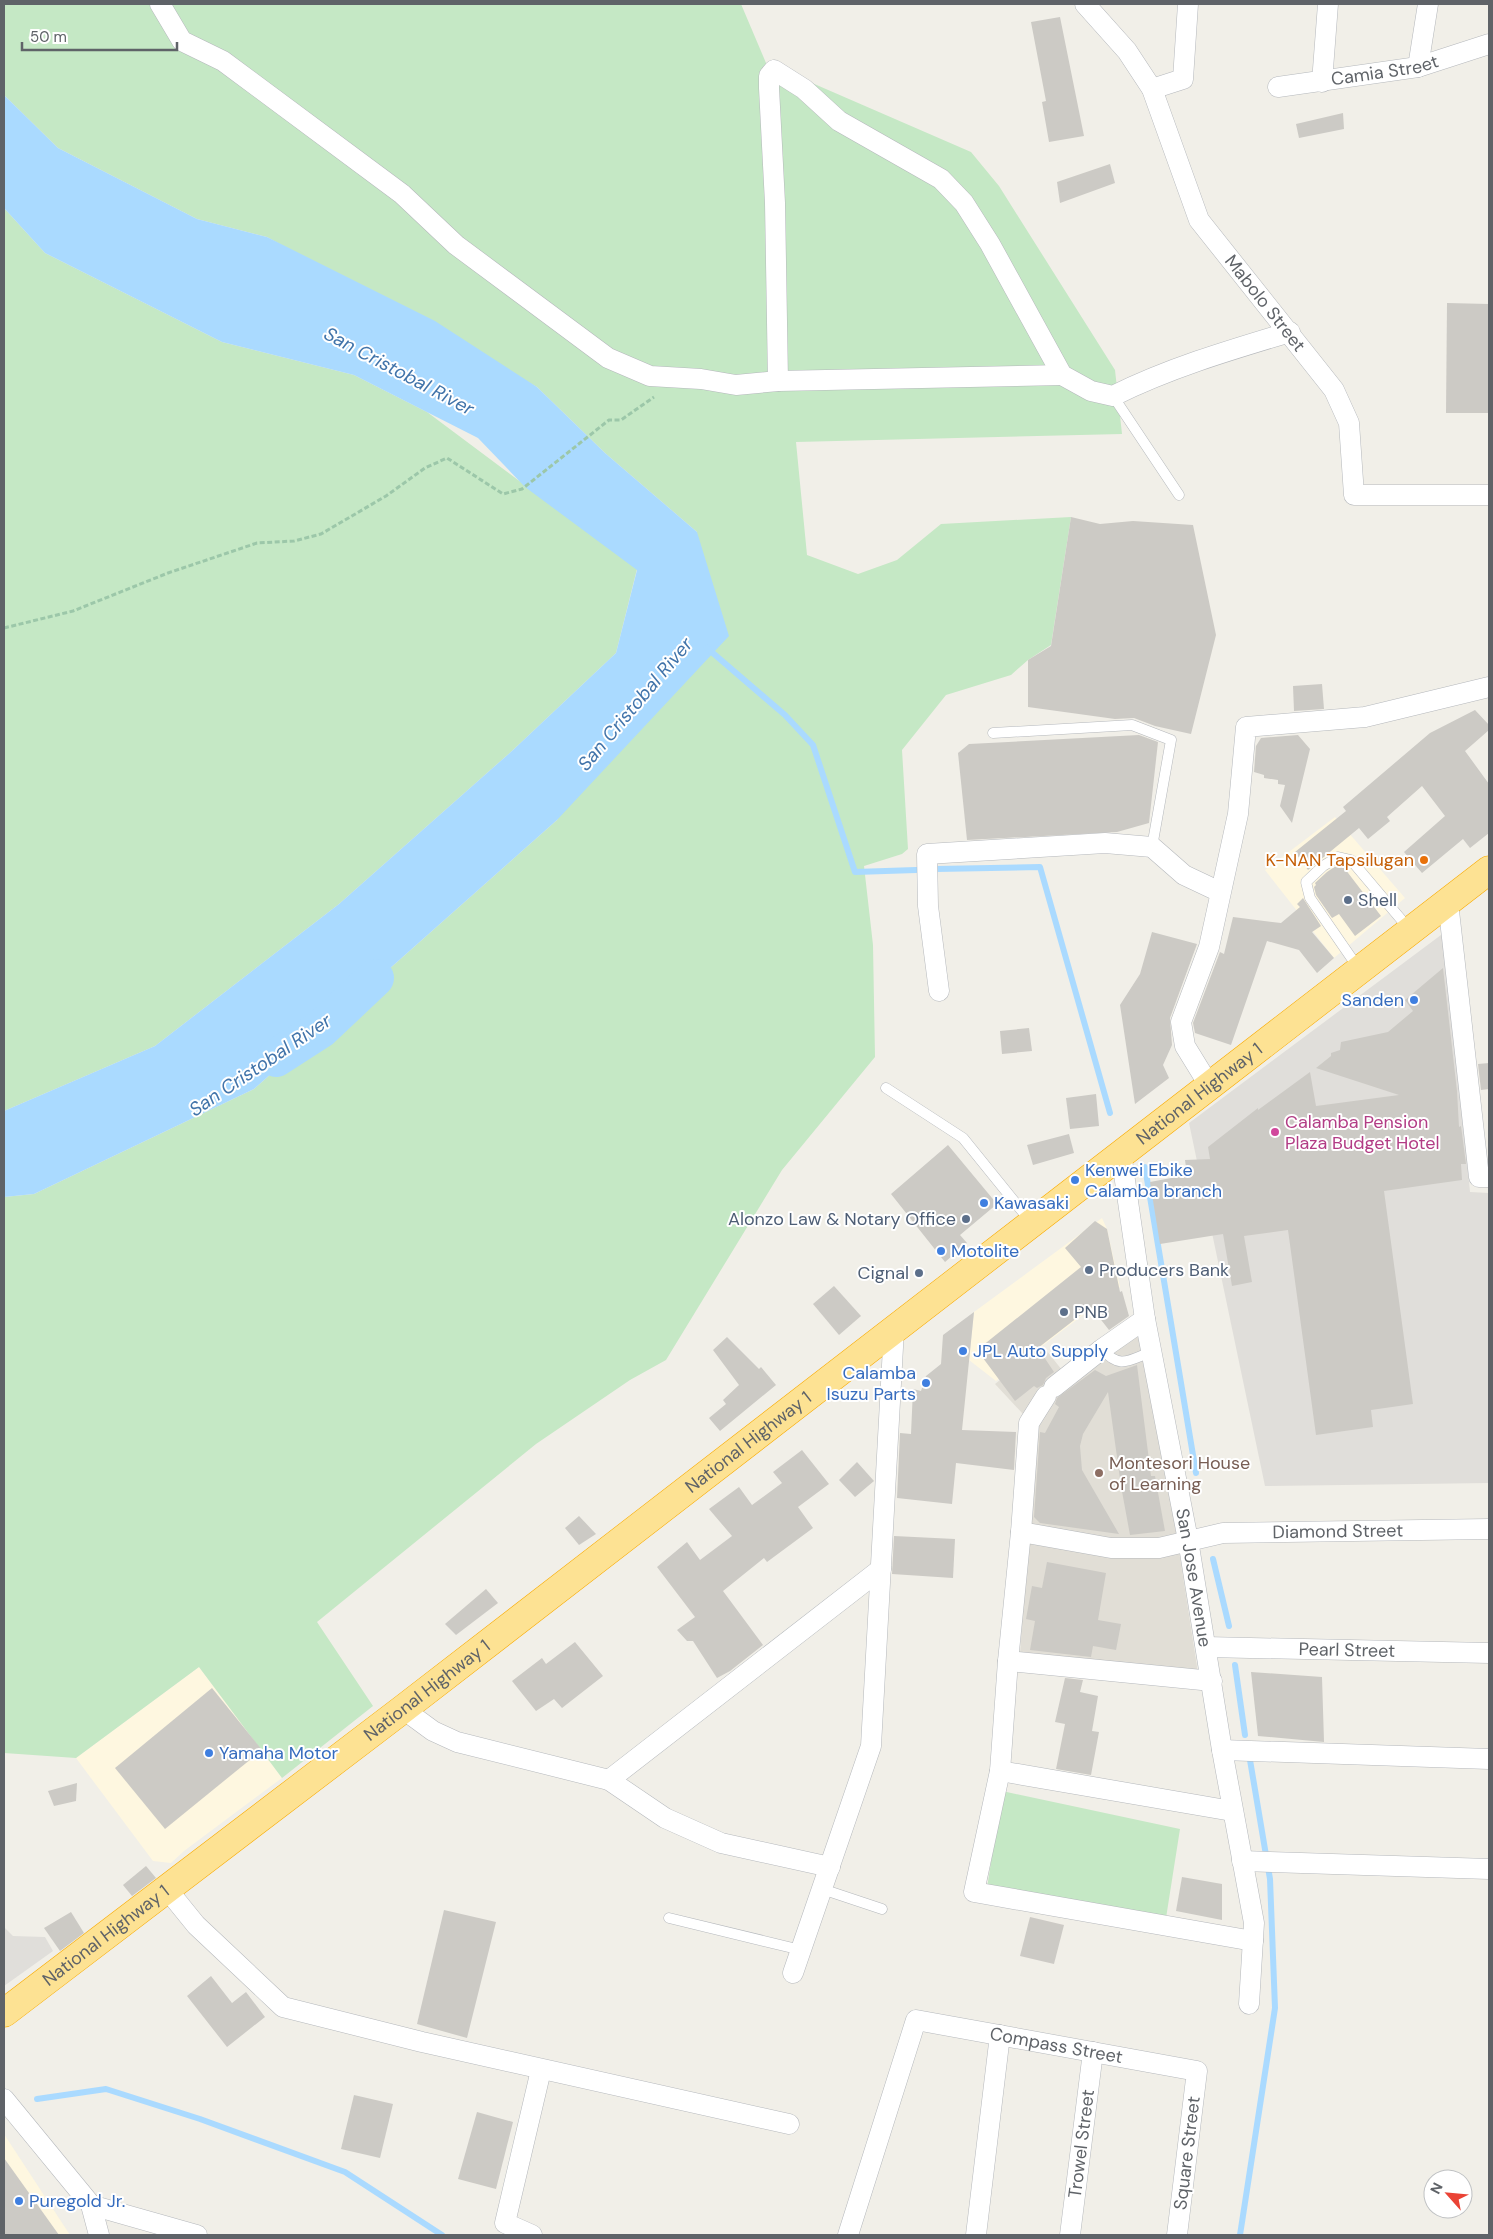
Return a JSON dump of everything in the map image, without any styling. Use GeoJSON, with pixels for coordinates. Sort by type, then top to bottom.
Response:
{"type":"FeatureCollection","features":[{"type":"Feature","properties":{"kind":"highway","name":"National Highway 1"},"geometry":{"type":"LineString","coordinates":[[4,2013],[403,1709],[1489,870]]}},
{"type":"Feature","properties":{"kind":"street"},"geometry":{"type":"LineString","coordinates":[[160,4],[182,41],[223,61],[402,194],[456,245],[608,358],[650,376],[736,385],[778,381],[1062,374]]}},
{"type":"Feature","properties":{"kind":"street","name":"Mabolo Street"},"geometry":{"type":"LineString","coordinates":[[1084,4],[1127,51],[1152,89],[1199,220],[1290,332],[1334,390],[1349,423],[1354,495],[1489,495]]}},
{"type":"Feature","properties":{"kind":"street"},"geometry":{"type":"LineString","coordinates":[[1152,89],[1184,79],[1188,4]]}},
{"type":"Feature","properties":{"kind":"street"},"geometry":{"type":"LineString","coordinates":[[1322,82],[1328,4]]}},
{"type":"Feature","properties":{"kind":"street"},"geometry":{"type":"LineString","coordinates":[[1418,67],[1428,4]]}},
{"type":"Feature","properties":{"kind":"street","name":"Camia Street"},"geometry":{"type":"LineString","coordinates":[[1278,87],[1418,67],[1489,44]]}},
{"type":"Feature","properties":{"kind":"street"},"geometry":{"type":"LineString","coordinates":[[778,381],[775,203],[769,88],[769,76],[774,70],[804,89],[839,121],[941,179],[964,203],[990,244],[1062,374],[1091,391],[1113,396],[1137,384],[1220,353],[1290,332]]}},
{"type":"Feature","properties":{"kind":"street"},"geometry":{"type":"LineString","coordinates":[[1209,1085],[1185,1046],[1181,1022],[1209,947],[1238,814],[1246,727],[1365,717],[1489,687]]}},
{"type":"Feature","properties":{"kind":"street"},"geometry":{"type":"LineString","coordinates":[[939,991],[928,906],[927,854],[1105,843],[1152,847],[1184,875],[1220,892]]}},
{"type":"Feature","properties":{"kind":"street"},"geometry":{"type":"LineString","coordinates":[[1448,902],[1479,1176],[1489,1177]]}},
{"type":"Feature","properties":{"kind":"street","name":"San Jose Avenue"},"geometry":{"type":"LineString","coordinates":[[1121,1153],[1145,1319],[1188,1540],[1232,1811],[1254,1923],[1249,2004]]}},
{"type":"Feature","properties":{"kind":"street"},"geometry":{"type":"LineString","coordinates":[[1145,1319],[1102,1349],[1050,1391],[1029,1423],[1000,1771],[974,1892],[1253,1941]]}},
{"type":"Feature","properties":{"kind":"street"},"geometry":{"type":"LineString","coordinates":[[793,1973],[871,1746],[894,1329]]}},
{"type":"Feature","properties":{"kind":"street","name":"Diamond Street"},"geometry":{"type":"LineString","coordinates":[[1021,1532],[1111,1548],[1159,1548],[1223,1533],[1489,1529]]}},
{"type":"Feature","properties":{"kind":"street"},"geometry":{"type":"LineString","coordinates":[[609,1780],[881,1569]]}},
{"type":"Feature","properties":{"kind":"street","name":"Pearl Street"},"geometry":{"type":"LineString","coordinates":[[1206,1647],[1489,1654]]}},
{"type":"Feature","properties":{"kind":"street"},"geometry":{"type":"LineString","coordinates":[[1008,1661],[1212,1681]]}},
{"type":"Feature","properties":{"kind":"street"},"geometry":{"type":"LineString","coordinates":[[403,1709],[433,1731],[457,1742],[609,1780],[665,1818],[721,1843],[830,1867]]}},
{"type":"Feature","properties":{"kind":"street"},"geometry":{"type":"LineString","coordinates":[[1222,1750],[1489,1759]]}},
{"type":"Feature","properties":{"kind":"street"},"geometry":{"type":"LineString","coordinates":[[1000,1771],[1232,1811]]}},
{"type":"Feature","properties":{"kind":"street"},"geometry":{"type":"LineString","coordinates":[[1242,1861],[1489,1869]]}},
{"type":"Feature","properties":{"kind":"street"},"geometry":{"type":"LineString","coordinates":[[166,1888],[196,1925],[283,2007],[541,2070],[789,2124]]}},
{"type":"Feature","properties":{"kind":"street","name":"Compass Street"},"geometry":{"type":"LineString","coordinates":[[855,2232],[916,2020],[1197,2071]]}},
{"type":"Feature","properties":{"kind":"street"},"geometry":{"type":"LineString","coordinates":[[976,2235],[1000,2036]]}},
{"type":"Feature","properties":{"kind":"street","name":"Trowel Street"},"geometry":{"type":"LineString","coordinates":[[1070,2235],[1094,2052]]}},
{"type":"Feature","properties":{"kind":"street"},"geometry":{"type":"LineString","coordinates":[[532,2235],[505,2223],[541,2070]]}},
{"type":"Feature","properties":{"kind":"street","name":"Square Street"},"geometry":{"type":"LineString","coordinates":[[1177,2235],[1197,2071]]}},
{"type":"Feature","properties":{"kind":"street"},"geometry":{"type":"LineString","coordinates":[[4,2099],[91,2205],[99,2235]]}},
{"type":"Feature","properties":{"kind":"street"},"geometry":{"type":"LineString","coordinates":[[91,2205],[197,2235]]}},
{"type":"Feature","properties":{"kind":"lane"},"geometry":{"type":"LineString","coordinates":[[1113,396],[1179,495]]}},
{"type":"Feature","properties":{"kind":"lane"},"geometry":{"type":"LineString","coordinates":[[993,733],[1132,725],[1171,740],[1152,847]]}},
{"type":"Feature","properties":{"kind":"lane"},"geometry":{"type":"LineString","coordinates":[[1359,970],[1310,898],[1306,882],[1323,866],[1338,857],[1351,860],[1410,931]]}},
{"type":"Feature","properties":{"kind":"lane"},"geometry":{"type":"LineString","coordinates":[[886,1088],[963,1138],[1031,1222]]}},
{"type":"Feature","properties":{"kind":"lane"},"geometry":{"type":"LineString","coordinates":[[1102,1349],[1111,1359],[1121,1362],[1151,1352]]}},
{"type":"Feature","properties":{"kind":"lane"},"geometry":{"type":"LineString","coordinates":[[822,1889],[882,1909]]}},
{"type":"Feature","properties":{"kind":"lane"},"geometry":{"type":"LineString","coordinates":[[669,1918],[801,1950]]}},
{"type":"Feature","properties":{"kind":"path"},"geometry":{"type":"LineString","coordinates":[[4,628],[73,611],[168,573],[258,542],[294,541],[321,534],[386,496],[425,468],[447,458],[503,494],[522,489],[609,420]]}},
{"type":"Feature","properties":{"kind":"shaded area"},"geometry":{"type":"Polygon","coordinates":[[[1335,817],[1405,898],[1334,958],[1265,870],[1335,817]]]}},
{"type":"Feature","properties":{"kind":"shaded area"},"geometry":{"type":"Polygon","coordinates":[[[1445,932],[1470,1192],[1489,1193],[1489,1483],[1265,1486],[1189,1123],[1445,932]]]}},
{"type":"Feature","properties":{"kind":"shaded area"},"geometry":{"type":"Polygon","coordinates":[[[1102,1218],[1107,1229],[1120,1287],[996,1381],[969,1360],[974,1312],[1102,1218]]]}},
{"type":"Feature","properties":{"kind":"shaded area","name":"Montesori House of Learning"},"geometry":{"type":"Polygon","coordinates":[[[1145,1332],[1198,1673],[1020,1655],[1028,1519],[1036,1428],[995,1384],[1043,1346],[1069,1379],[1145,1332]]]}},
{"type":"Feature","properties":{"kind":"shaded area"},"geometry":{"type":"Polygon","coordinates":[[[199,1667],[282,1778],[184,1851],[171,1863],[153,1861],[76,1758],[199,1667]]]}},
{"type":"Feature","properties":{"kind":"shaded area"},"geometry":{"type":"Polygon","coordinates":[[[4,1927],[13,1936],[45,1937],[53,1951],[4,1986],[4,1927]]]}},
{"type":"Feature","properties":{"kind":"shaded area","name":"Puregold Jr."},"geometry":{"type":"Polygon","coordinates":[[[4,2134],[70,2235],[4,2235],[4,2134]]]}},
{"type":"Feature","properties":{"kind":"green space"},"geometry":{"type":"Polygon","coordinates":[[[4,4],[741,4],[766,63],[971,152],[999,186],[1115,370],[1122,434],[796,442],[807,555],[858,574],[897,560],[941,524],[1071,517],[1051,645],[1028,660],[1011,675],[946,695],[902,750],[908,849],[902,854],[864,866],[873,945],[875,1057],[782,1170],[666,1360],[630,1380],[536,1444],[317,1622],[373,1706],[282,1778],[199,1667],[76,1758],[4,1753],[4,1197],[34,1194],[254,1089],[557,820],[697,532],[605,453],[537,387],[267,237],[197,219],[58,148],[4,95],[4,4]]]}},
{"type":"Feature","properties":{"kind":"green space"},"geometry":{"type":"Polygon","coordinates":[[[4,208],[45,253],[222,342],[354,375],[427,412],[637,569],[616,653],[513,750],[339,904],[155,1046],[4,1111],[4,208]]]}},
{"type":"Feature","properties":{"kind":"green space"},"geometry":{"type":"Polygon","coordinates":[[[1002,1791],[1180,1829],[1166,1918],[987,1888],[1002,1791]]]}},
{"type":"Feature","properties":{"kind":"water"},"geometry":{"type":"Polygon","coordinates":[[[4,95],[58,148],[197,219],[267,237],[435,321],[537,387],[605,453],[697,532],[729,636],[557,820],[254,1089],[34,1194],[4,1197],[4,1111],[155,1046],[339,904],[513,750],[616,653],[637,570],[525,487],[478,438],[354,375],[222,342],[45,253],[4,208],[4,95]]]}},
{"type":"Feature","properties":{"kind":"building"},"geometry":{"type":"Polygon","coordinates":[[[1060,17],[1084,136],[1049,142],[1042,102],[1046,101],[1031,22],[1060,17]]]}},
{"type":"Feature","properties":{"kind":"building"},"geometry":{"type":"Polygon","coordinates":[[[1343,113],[1344,129],[1299,138],[1296,124],[1343,113]]]}},
{"type":"Feature","properties":{"kind":"building"},"geometry":{"type":"Polygon","coordinates":[[[1110,164],[1115,183],[1060,203],[1057,182],[1110,164]]]}},
{"type":"Feature","properties":{"kind":"building"},"geometry":{"type":"Polygon","coordinates":[[[1447,303],[1489,304],[1489,413],[1446,413],[1447,303]]]}},
{"type":"Feature","properties":{"kind":"building"},"geometry":{"type":"Polygon","coordinates":[[[1071,517],[1100,524],[1133,521],[1193,525],[1216,635],[1191,734],[1155,726],[1134,718],[1115,719],[1028,707],[1028,660],[1051,646],[1071,517]]]}},
{"type":"Feature","properties":{"kind":"building"},"geometry":{"type":"Polygon","coordinates":[[[1322,684],[1324,709],[1294,711],[1293,686],[1322,684]]]}},
{"type":"Feature","properties":{"kind":"building"},"geometry":{"type":"Polygon","coordinates":[[[1475,710],[1489,725],[1489,730],[1465,751],[1489,784],[1489,833],[1470,848],[1463,839],[1422,873],[1404,852],[1445,816],[1422,786],[1387,817],[1390,821],[1368,839],[1359,828],[1308,870],[1295,852],[1346,811],[1343,807],[1430,733],[1475,710]]]}},
{"type":"Feature","properties":{"kind":"building"},"geometry":{"type":"Polygon","coordinates":[[[1139,735],[1158,742],[1149,823],[1117,832],[967,840],[958,753],[969,744],[1139,735]]]}},
{"type":"Feature","properties":{"kind":"building"},"geometry":{"type":"Polygon","coordinates":[[[1298,735],[1310,749],[1292,823],[1280,806],[1285,785],[1278,784],[1278,780],[1264,778],[1264,775],[1254,772],[1256,746],[1261,738],[1298,735]]]}},
{"type":"Feature","properties":{"kind":"building","name":"Shell"},"geometry":{"type":"Polygon","coordinates":[[[1339,864],[1342,865],[1381,916],[1355,936],[1339,914],[1332,918],[1316,895],[1314,887],[1315,883],[1339,864]]]}},
{"type":"Feature","properties":{"kind":"building"},"geometry":{"type":"Polygon","coordinates":[[[1303,898],[1321,926],[1312,932],[1334,958],[1317,973],[1299,950],[1267,941],[1231,1045],[1195,1033],[1193,1023],[1220,952],[1224,954],[1233,917],[1281,923],[1300,907],[1297,904],[1303,898]]]}},
{"type":"Feature","properties":{"kind":"building"},"geometry":{"type":"Polygon","coordinates":[[[1152,932],[1197,944],[1170,1018],[1172,1045],[1163,1065],[1169,1078],[1135,1104],[1120,1005],[1140,974],[1152,932]]]}},
{"type":"Feature","properties":{"kind":"building"},"geometry":{"type":"Polygon","coordinates":[[[1443,968],[1457,1091],[1459,1127],[1461,1126],[1466,1164],[1461,1164],[1462,1180],[1384,1191],[1413,1404],[1371,1410],[1373,1427],[1316,1435],[1288,1230],[1244,1236],[1252,1282],[1232,1286],[1223,1234],[1160,1244],[1150,1182],[1187,1175],[1185,1160],[1210,1159],[1208,1147],[1258,1108],[1258,1110],[1310,1072],[1316,1106],[1399,1095],[1316,1068],[1331,1056],[1331,1053],[1340,1050],[1341,1042],[1388,1032],[1413,1011],[1405,1000],[1443,968]]]}},
{"type":"Feature","properties":{"kind":"building"},"geometry":{"type":"Polygon","coordinates":[[[1029,1028],[1032,1051],[1002,1054],[1000,1031],[1029,1028]]]}},
{"type":"Feature","properties":{"kind":"building"},"geometry":{"type":"Polygon","coordinates":[[[1489,1063],[1489,1089],[1481,1090],[1478,1064],[1489,1063]]]}},
{"type":"Feature","properties":{"kind":"building"},"geometry":{"type":"Polygon","coordinates":[[[1096,1094],[1099,1126],[1070,1129],[1066,1098],[1096,1094]]]}},
{"type":"Feature","properties":{"kind":"building"},"geometry":{"type":"Polygon","coordinates":[[[1069,1134],[1074,1153],[1033,1165],[1027,1145],[1069,1134]]]}},
{"type":"Feature","properties":{"kind":"building"},"geometry":{"type":"Polygon","coordinates":[[[948,1145],[997,1204],[960,1235],[967,1243],[945,1262],[891,1194],[948,1145]]]}},
{"type":"Feature","properties":{"kind":"building"},"geometry":{"type":"Polygon","coordinates":[[[1095,1221],[1107,1229],[1120,1292],[1122,1291],[1129,1316],[1109,1330],[1091,1307],[1038,1348],[1054,1372],[1046,1378],[1043,1385],[1037,1388],[1034,1386],[1015,1401],[977,1350],[1081,1267],[1065,1248],[1095,1221]]]}},
{"type":"Feature","properties":{"kind":"building"},"geometry":{"type":"Polygon","coordinates":[[[834,1286],[861,1316],[839,1335],[813,1304],[834,1286]]]}},
{"type":"Feature","properties":{"kind":"building"},"geometry":{"type":"Polygon","coordinates":[[[974,1312],[962,1430],[1016,1432],[1014,1470],[956,1463],[952,1504],[897,1498],[900,1433],[911,1434],[913,1389],[921,1391],[926,1376],[941,1364],[943,1335],[974,1312]]]}},
{"type":"Feature","properties":{"kind":"building"},"geometry":{"type":"Polygon","coordinates":[[[727,1337],[759,1369],[761,1367],[776,1385],[720,1431],[709,1418],[726,1404],[723,1400],[739,1385],[713,1350],[727,1337]]]}},
{"type":"Feature","properties":{"kind":"building"},"geometry":{"type":"Polygon","coordinates":[[[1137,1365],[1151,1476],[1155,1476],[1165,1531],[1130,1535],[1108,1392],[1083,1434],[1080,1446],[1082,1470],[1119,1534],[1040,1523],[1034,1517],[1040,1432],[1045,1433],[1059,1407],[1055,1404],[1057,1398],[1095,1370],[1106,1376],[1137,1365]]]}},
{"type":"Feature","properties":{"kind":"building"},"geometry":{"type":"Polygon","coordinates":[[[802,1450],[829,1484],[798,1507],[813,1528],[767,1562],[764,1558],[723,1591],[763,1645],[730,1671],[717,1678],[693,1641],[687,1641],[677,1630],[695,1617],[657,1567],[687,1542],[700,1560],[732,1536],[709,1509],[739,1487],[752,1505],[782,1483],[773,1472],[802,1450]]]}},
{"type":"Feature","properties":{"kind":"building"},"geometry":{"type":"Polygon","coordinates":[[[857,1462],[874,1481],[855,1497],[839,1480],[857,1462]]]}},
{"type":"Feature","properties":{"kind":"building"},"geometry":{"type":"Polygon","coordinates":[[[579,1516],[596,1534],[579,1545],[565,1528],[579,1516]]]}},
{"type":"Feature","properties":{"kind":"building"},"geometry":{"type":"Polygon","coordinates":[[[894,1536],[955,1539],[953,1578],[892,1574],[894,1536]]]}},
{"type":"Feature","properties":{"kind":"building"},"geometry":{"type":"Polygon","coordinates":[[[1047,1562],[1106,1573],[1098,1620],[1121,1624],[1116,1650],[1093,1646],[1091,1657],[1030,1650],[1035,1621],[1026,1619],[1032,1586],[1042,1588],[1047,1562]]]}},
{"type":"Feature","properties":{"kind":"building"},"geometry":{"type":"Polygon","coordinates":[[[486,1589],[498,1603],[456,1635],[445,1624],[486,1589]]]}},
{"type":"Feature","properties":{"kind":"building"},"geometry":{"type":"Polygon","coordinates":[[[575,1642],[603,1676],[562,1708],[554,1699],[536,1711],[512,1681],[542,1658],[546,1664],[575,1642]]]}},
{"type":"Feature","properties":{"kind":"building"},"geometry":{"type":"Polygon","coordinates":[[[1251,1672],[1322,1677],[1324,1742],[1258,1736],[1251,1672]]]}},
{"type":"Feature","properties":{"kind":"building"},"geometry":{"type":"Polygon","coordinates":[[[1065,1678],[1083,1680],[1080,1692],[1098,1696],[1092,1731],[1099,1732],[1091,1775],[1056,1769],[1065,1724],[1055,1722],[1065,1678]]]}},
{"type":"Feature","properties":{"kind":"building"},"geometry":{"type":"Polygon","coordinates":[[[212,1688],[262,1750],[165,1829],[115,1768],[212,1688]]]}},
{"type":"Feature","properties":{"kind":"building"},"geometry":{"type":"Polygon","coordinates":[[[77,1783],[76,1801],[54,1806],[48,1791],[77,1783]]]}},
{"type":"Feature","properties":{"kind":"building"},"geometry":{"type":"Polygon","coordinates":[[[146,1866],[156,1878],[132,1896],[123,1885],[146,1866]]]}},
{"type":"Feature","properties":{"kind":"building"},"geometry":{"type":"Polygon","coordinates":[[[1182,1877],[1222,1884],[1222,1920],[1176,1911],[1182,1877]]]}},
{"type":"Feature","properties":{"kind":"building"},"geometry":{"type":"Polygon","coordinates":[[[444,1910],[496,1922],[467,2038],[417,2024],[444,1910]]]}},
{"type":"Feature","properties":{"kind":"building"},"geometry":{"type":"Polygon","coordinates":[[[71,1912],[84,1933],[60,1951],[44,1928],[71,1912]]]}},
{"type":"Feature","properties":{"kind":"building"},"geometry":{"type":"Polygon","coordinates":[[[1030,1917],[1064,1925],[1054,1964],[1020,1956],[1030,1917]]]}},
{"type":"Feature","properties":{"kind":"building"},"geometry":{"type":"Polygon","coordinates":[[[211,1976],[232,2003],[246,1992],[265,2017],[227,2047],[187,1996],[211,1976]]]}},
{"type":"Feature","properties":{"kind":"building"},"geometry":{"type":"Polygon","coordinates":[[[354,2095],[393,2104],[380,2158],[341,2149],[354,2095]]]}},
{"type":"Feature","properties":{"kind":"building"},"geometry":{"type":"Polygon","coordinates":[[[477,2112],[513,2122],[496,2189],[458,2179],[477,2112]]]}},
{"type":"Feature","properties":{"kind":"building","name":"Puregold Jr."},"geometry":{"type":"Polygon","coordinates":[[[4,2158],[59,2235],[4,2235],[4,2158]]]}},
{"type":"Feature","properties":{"kind":"waterway"},"geometry":{"type":"LineString","coordinates":[[707,648],[785,715],[813,745],[855,872],[916,870]]}},
{"type":"Feature","properties":{"kind":"waterway"},"geometry":{"type":"LineString","coordinates":[[936,869],[1040,867],[1110,1113]]}},
{"type":"Feature","properties":{"kind":"waterway","name":"San Cristobal River"},"geometry":{"type":"LineString","coordinates":[[276,1058],[321,1029],[375,978]]}},
{"type":"Feature","properties":{"kind":"waterway"},"geometry":{"type":"LineString","coordinates":[[1145,1167],[1196,1473]]}},
{"type":"Feature","properties":{"kind":"waterway"},"geometry":{"type":"LineString","coordinates":[[1213,1559],[1229,1626]]}},
{"type":"Feature","properties":{"kind":"waterway"},"geometry":{"type":"LineString","coordinates":[[1235,1665],[1245,1735]]}},
{"type":"Feature","properties":{"kind":"waterway"},"geometry":{"type":"LineString","coordinates":[[1240,2235],[1275,2008],[1270,1879],[1250,1760]]}},
{"type":"Feature","properties":{"kind":"waterway"},"geometry":{"type":"LineString","coordinates":[[37,2099],[106,2089],[200,2119],[345,2172],[442,2235]]}},
{"type":"Feature","properties":{"kind":"place","name":"K-NAN Tapsilugan"},"geometry":{"type":"Point","coordinates":[1424,860]}},
{"type":"Feature","properties":{"kind":"place","name":"Shell"},"geometry":{"type":"Point","coordinates":[1348,900]}},
{"type":"Feature","properties":{"kind":"place","name":"Sanden"},"geometry":{"type":"Point","coordinates":[1414,1000]}},
{"type":"Feature","properties":{"kind":"place","name":"Calamba Pension Plaza Budget Hotel"},"geometry":{"type":"Point","coordinates":[1275,1132]}},
{"type":"Feature","properties":{"kind":"place","name":"Kenwei Ebike Calamba branch"},"geometry":{"type":"Point","coordinates":[1075,1180]}},
{"type":"Feature","properties":{"kind":"place","name":"Kawasaki"},"geometry":{"type":"Point","coordinates":[984,1203]}},
{"type":"Feature","properties":{"kind":"place","name":"Alonzo Law & Notary Office"},"geometry":{"type":"Point","coordinates":[966,1219]}},
{"type":"Feature","properties":{"kind":"place","name":"Motolite"},"geometry":{"type":"Point","coordinates":[941,1251]}},
{"type":"Feature","properties":{"kind":"place","name":"Producers Bank"},"geometry":{"type":"Point","coordinates":[1089,1270]}},
{"type":"Feature","properties":{"kind":"place","name":"Cignal"},"geometry":{"type":"Point","coordinates":[919,1273]}},
{"type":"Feature","properties":{"kind":"place","name":"PNB"},"geometry":{"type":"Point","coordinates":[1064,1312]}},
{"type":"Feature","properties":{"kind":"place","name":"JPL Auto Supply"},"geometry":{"type":"Point","coordinates":[963,1351]}},
{"type":"Feature","properties":{"kind":"place","name":"Calamba Isuzu Parts"},"geometry":{"type":"Point","coordinates":[926,1383]}},
{"type":"Feature","properties":{"kind":"place","name":"Montesori House of Learning"},"geometry":{"type":"Point","coordinates":[1099,1473]}},
{"type":"Feature","properties":{"kind":"place","name":"Yamaha Motor"},"geometry":{"type":"Point","coordinates":[209,1753]}},
{"type":"Feature","properties":{"kind":"place","name":"Puregold Jr."},"geometry":{"type":"Point","coordinates":[19,2201]}}]}
